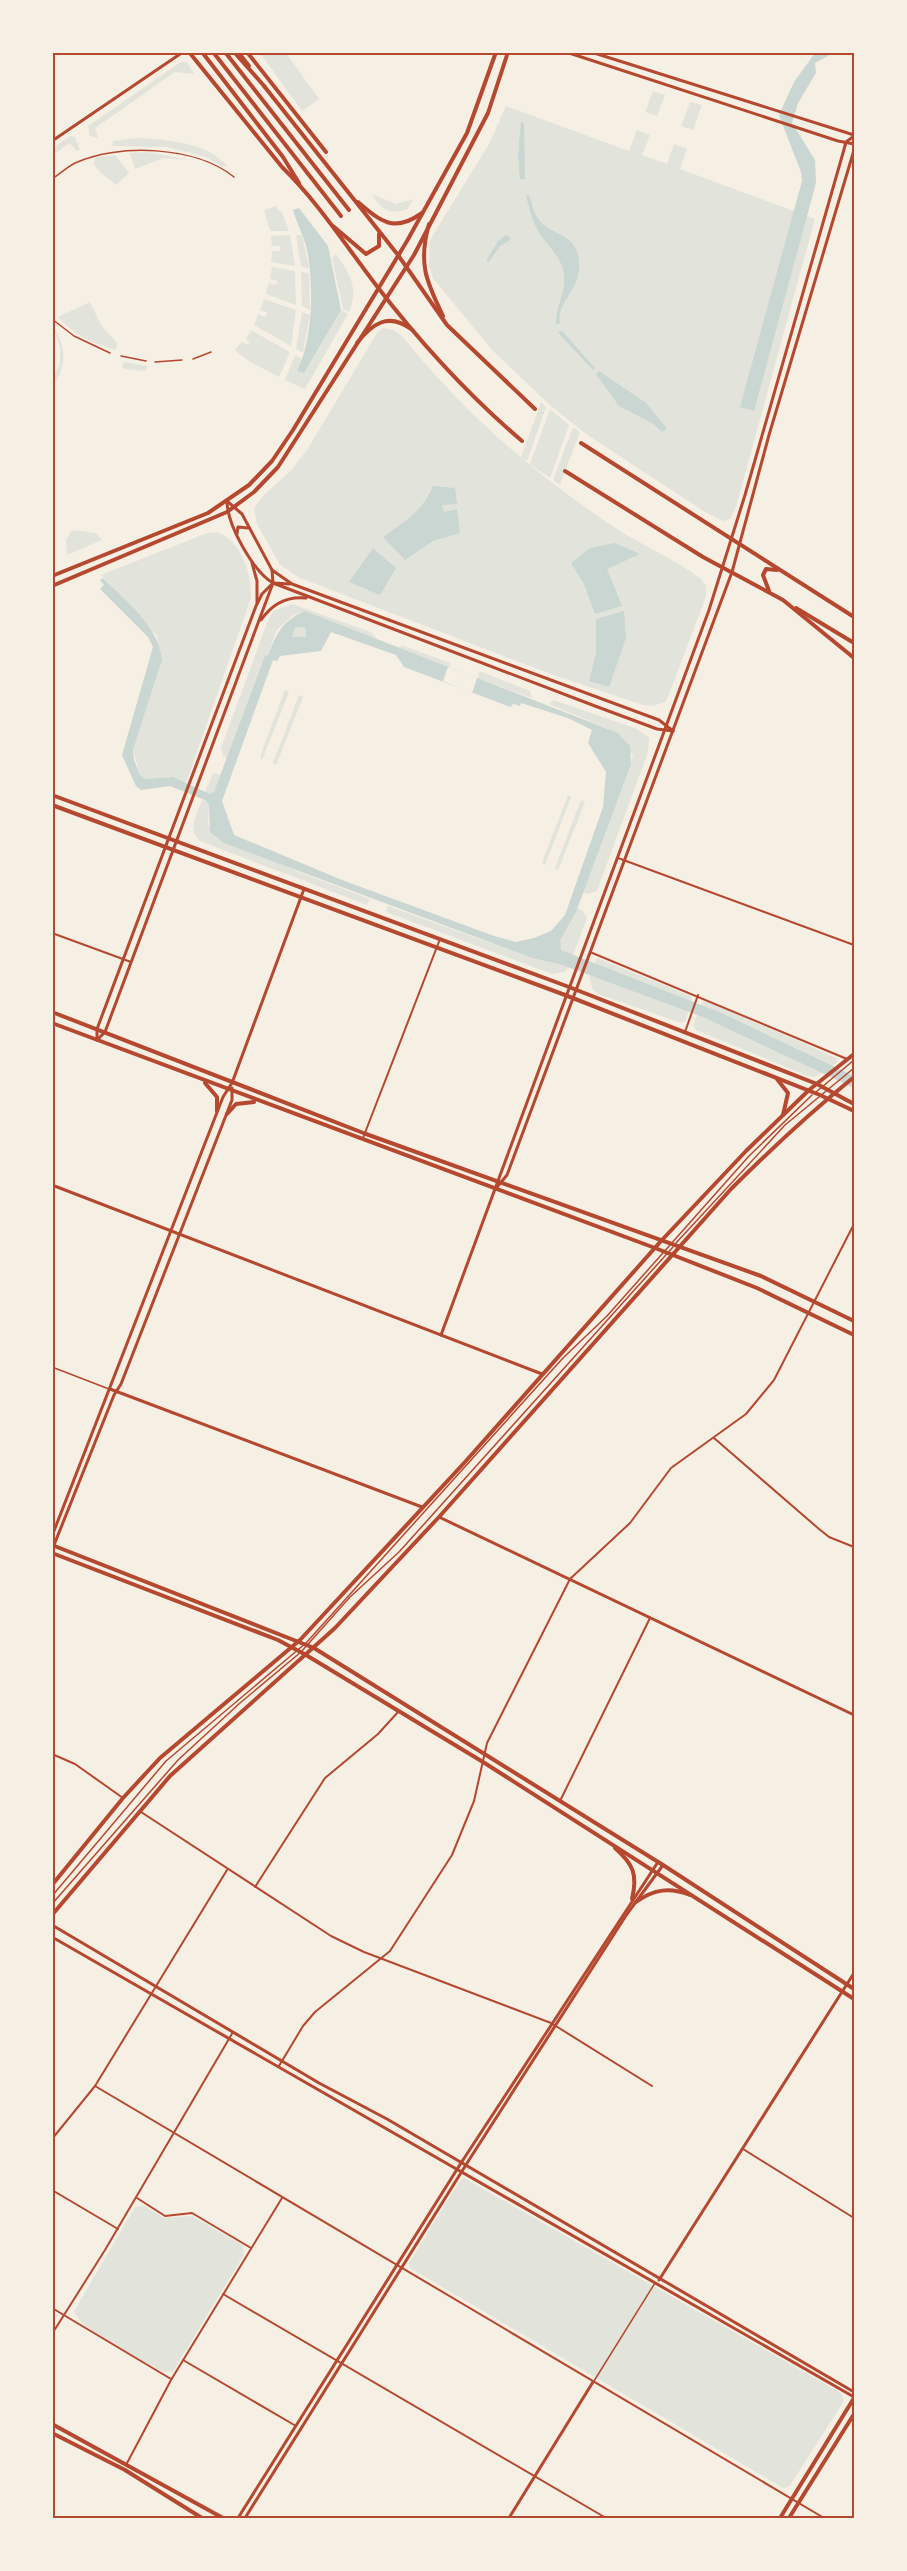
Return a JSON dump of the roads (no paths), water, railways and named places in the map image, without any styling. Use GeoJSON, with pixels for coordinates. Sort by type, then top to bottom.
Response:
{"type":"FeatureCollection","features":[{"type":"Feature","properties":{"kind":"main road"},"geometry":{"type":"LineString","coordinates":[[189,52],[282,167],[299,183]]}},
{"type":"Feature","properties":{"kind":"main road"},"geometry":{"type":"LineString","coordinates":[[202,52],[283,157],[299,183],[378,288],[451,375],[522,441]]}},
{"type":"Feature","properties":{"kind":"main road"},"geometry":{"type":"LineString","coordinates":[[213,52],[341,216]]}},
{"type":"Feature","properties":{"kind":"main road"},"geometry":{"type":"LineString","coordinates":[[225,52],[349,210]]}},
{"type":"Feature","properties":{"kind":"main road"},"geometry":{"type":"LineString","coordinates":[[236,52],[379,233],[379,246],[366,254],[326,220]]}},
{"type":"Feature","properties":{"kind":"main road"},"geometry":{"type":"LineString","coordinates":[[247,52],[326,152]]}},
{"type":"Feature","properties":{"kind":"main road"},"geometry":{"type":"LineString","coordinates":[[52,576],[208,513],[249,485],[288,438],[422,213],[467,133],[496,52]]}},
{"type":"Feature","properties":{"kind":"main road"},"geometry":{"type":"LineString","coordinates":[[52,586],[227,512],[254,492],[278,467],[299,439],[429,224],[488,112],[508,52]]}},
{"type":"Feature","properties":{"kind":"main road"},"geometry":{"type":"LineString","coordinates":[[350,195],[375,217],[387,223],[399,225],[422,213]]}},
{"type":"Feature","properties":{"kind":"main road"},"geometry":{"type":"LineString","coordinates":[[429,224],[423,245],[423,263],[426,278],[447,325]]}},
{"type":"Feature","properties":{"kind":"main road"},"geometry":{"type":"LineString","coordinates":[[375,228],[398,255],[447,325],[535,409]]}},
{"type":"Feature","properties":{"kind":"main road"},"geometry":{"type":"LineString","coordinates":[[357,343],[371,326],[382,320],[405,324],[418,334]]}},
{"type":"Feature","properties":{"kind":"main road"},"geometry":{"type":"LineString","coordinates":[[581,443],[732,537],[778,570],[855,615]]}},
{"type":"Feature","properties":{"kind":"main road"},"geometry":{"type":"LineString","coordinates":[[565,471],[723,567],[855,643]]}},
{"type":"Feature","properties":{"kind":"main road"},"geometry":{"type":"LineString","coordinates":[[770,592],[763,575],[766,569],[778,570]]}},
{"type":"Feature","properties":{"kind":"main road"},"geometry":{"type":"LineString","coordinates":[[783,600],[855,658]]}},
{"type":"Feature","properties":{"kind":"main road"},"geometry":{"type":"LineString","coordinates":[[52,795],[576,989],[820,1085],[855,1104]]}},
{"type":"Feature","properties":{"kind":"main road"},"geometry":{"type":"LineString","coordinates":[[52,805],[565,995],[809,1090],[855,1111]]}},
{"type":"Feature","properties":{"kind":"main road"},"geometry":{"type":"LineString","coordinates":[[52,1012],[366,1134],[761,1276],[855,1321]]}},
{"type":"Feature","properties":{"kind":"main road"},"geometry":{"type":"LineString","coordinates":[[52,1023],[655,1248],[757,1288],[855,1335]]}},
{"type":"Feature","properties":{"kind":"main road"},"geometry":{"type":"LineString","coordinates":[[52,1885],[123,1798],[160,1758],[300,1640],[661,1241],[789,1109],[809,1090],[828,1079],[855,1054]]}},
{"type":"Feature","properties":{"kind":"main road"},"geometry":{"type":"LineString","coordinates":[[52,1915],[170,1776],[314,1648],[440,1517],[667,1254],[681,1246],[756,1163],[832,1093],[855,1077]]}},
{"type":"Feature","properties":{"kind":"main road"},"geometry":{"type":"LineString","coordinates":[[777,1079],[788,1093],[783,1115]]}},
{"type":"Feature","properties":{"kind":"main road"},"geometry":{"type":"LineString","coordinates":[[202,1080],[217,1097],[218,1111]]}},
{"type":"Feature","properties":{"kind":"main road"},"geometry":{"type":"LineString","coordinates":[[226,1114],[236,1104],[259,1102]]}},
{"type":"Feature","properties":{"kind":"main road"},"geometry":{"type":"LineString","coordinates":[[53,1548],[300,1640],[663,1865],[855,1989]]}},
{"type":"Feature","properties":{"kind":"main road"},"geometry":{"type":"LineString","coordinates":[[53,1548],[292,1646],[483,1762],[855,1999]]}},
{"type":"Feature","properties":{"kind":"main road"},"geometry":{"type":"LineString","coordinates":[[608,1841],[630,1862],[635,1871],[634,1900]]}},
{"type":"Feature","properties":{"kind":"main road"},"geometry":{"type":"LineString","coordinates":[[634,1900],[661,1890],[671,1890],[697,1897]]}},
{"type":"Feature","properties":{"kind":"main road"},"geometry":{"type":"LineString","coordinates":[[780,2518],[855,2398]]}},
{"type":"Feature","properties":{"kind":"main road"},"geometry":{"type":"LineString","coordinates":[[789,2518],[855,2414]]}},
{"type":"Feature","properties":{"kind":"main road"},"geometry":{"type":"LineString","coordinates":[[52,2424],[223,2518]]}},
{"type":"Feature","properties":{"kind":"main road"},"geometry":{"type":"LineString","coordinates":[[52,2433],[124,2470],[202,2518]]}},
{"type":"Feature","properties":{"kind":"street"},"geometry":{"type":"LineString","coordinates":[[52,141],[183,52]]}},
{"type":"Feature","properties":{"kind":"street"},"geometry":{"type":"LineString","coordinates":[[566,52],[855,144]]}},
{"type":"Feature","properties":{"kind":"street"},"geometry":{"type":"LineString","coordinates":[[591,52],[801,120],[855,135]]}},
{"type":"Feature","properties":{"kind":"street"},"geometry":{"type":"LineString","coordinates":[[441,1335],[723,567],[846,142],[855,135]]}},
{"type":"Feature","properties":{"kind":"street"},"geometry":{"type":"LineString","coordinates":[[52,179],[74,164],[98,155],[147,150],[181,154],[212,165],[234,177]]}},
{"type":"Feature","properties":{"kind":"street"},"geometry":{"type":"LineString","coordinates":[[499,1182],[507,1175],[732,572],[832,220],[855,150]]}},
{"type":"Feature","properties":{"kind":"street"},"geometry":{"type":"LineString","coordinates":[[52,318],[74,336],[110,353]]}},
{"type":"Feature","properties":{"kind":"street"},"geometry":{"type":"LineString","coordinates":[[193,359],[211,352]]}},
{"type":"Feature","properties":{"kind":"street"},"geometry":{"type":"LineString","coordinates":[[121,356],[146,361]]}},
{"type":"Feature","properties":{"kind":"street"},"geometry":{"type":"LineString","coordinates":[[155,362],[182,360]]}},
{"type":"Feature","properties":{"kind":"street"},"geometry":{"type":"LineString","coordinates":[[97,1040],[105,1032],[199,786],[273,583],[272,570],[242,514],[228,501]]}},
{"type":"Feature","properties":{"kind":"street"},"geometry":{"type":"LineString","coordinates":[[228,501],[227,512],[237,534],[261,576],[273,583],[313,600],[664,730],[673,731]]}},
{"type":"Feature","properties":{"kind":"street"},"geometry":{"type":"LineString","coordinates":[[237,534],[238,527],[243,525],[249,528]]}},
{"type":"Feature","properties":{"kind":"street"},"geometry":{"type":"LineString","coordinates":[[251,558],[257,581],[256,606]]}},
{"type":"Feature","properties":{"kind":"street"},"geometry":{"type":"LineString","coordinates":[[272,570],[292,584],[659,720],[673,731]]}},
{"type":"Feature","properties":{"kind":"street"},"geometry":{"type":"LineString","coordinates":[[97,1040],[97,1029],[187,795],[256,606],[262,594],[273,583],[292,584]]}},
{"type":"Feature","properties":{"kind":"street"},"geometry":{"type":"LineString","coordinates":[[258,624],[268,609],[278,603],[290,598],[313,600]]}},
{"type":"Feature","properties":{"kind":"street"},"geometry":{"type":"LineString","coordinates":[[618,858],[855,945]]}},
{"type":"Feature","properties":{"kind":"street"},"geometry":{"type":"LineString","coordinates":[[53,1548],[180,1235],[226,1114],[232,1083],[304,889]]}},
{"type":"Feature","properties":{"kind":"street"},"geometry":{"type":"LineString","coordinates":[[52,933],[131,962]]}},
{"type":"Feature","properties":{"kind":"street"},"geometry":{"type":"LineString","coordinates":[[363,1139],[440,939]]}},
{"type":"Feature","properties":{"kind":"street"},"geometry":{"type":"LineString","coordinates":[[590,952],[699,995],[848,1059]]}},
{"type":"Feature","properties":{"kind":"street"},"geometry":{"type":"LineString","coordinates":[[686,1032],[699,995]]}},
{"type":"Feature","properties":{"kind":"street"},"geometry":{"type":"LineString","coordinates":[[843,1066],[855,1060]]}},
{"type":"Feature","properties":{"kind":"street"},"geometry":{"type":"LineString","coordinates":[[673,1244],[785,1125],[855,1068]]}},
{"type":"Feature","properties":{"kind":"street"},"geometry":{"type":"LineString","coordinates":[[52,1904],[178,1760],[300,1651],[350,1597],[413,1537],[667,1254],[673,1244],[749,1156],[820,1085]]}},
{"type":"Feature","properties":{"kind":"street"},"geometry":{"type":"LineString","coordinates":[[52,1536],[218,1111],[230,1091]]}},
{"type":"Feature","properties":{"kind":"street"},"geometry":{"type":"LineString","coordinates":[[52,1185],[542,1374]]}},
{"type":"Feature","properties":{"kind":"street"},"geometry":{"type":"LineString","coordinates":[[278,2068],[303,2026],[315,2012],[384,1958],[452,1856],[474,1801],[486,1743],[570,1579],[630,1522],[671,1468],[746,1414],[774,1380],[855,1224]]}},
{"type":"Feature","properties":{"kind":"street"},"geometry":{"type":"LineString","coordinates":[[307,1644],[563,1358],[667,1254]]}},
{"type":"Feature","properties":{"kind":"street"},"geometry":{"type":"LineString","coordinates":[[52,1366],[422,1507]]}},
{"type":"Feature","properties":{"kind":"street"},"geometry":{"type":"LineString","coordinates":[[714,1438],[819,1529],[830,1537],[855,1547]]}},
{"type":"Feature","properties":{"kind":"street"},"geometry":{"type":"LineString","coordinates":[[440,1517],[855,1715]]}},
{"type":"Feature","properties":{"kind":"street"},"geometry":{"type":"LineString","coordinates":[[560,1802],[650,1617]]}},
{"type":"Feature","properties":{"kind":"street"},"geometry":{"type":"LineString","coordinates":[[52,1896],[166,1761],[300,1651]]}},
{"type":"Feature","properties":{"kind":"street"},"geometry":{"type":"LineString","coordinates":[[255,1887],[325,1778],[378,1734],[398,1712]]}},
{"type":"Feature","properties":{"kind":"street"},"geometry":{"type":"LineString","coordinates":[[52,1754],[75,1764],[123,1798]]}},
{"type":"Feature","properties":{"kind":"street"},"geometry":{"type":"LineString","coordinates":[[139,1811],[330,1936],[364,1952],[552,2023],[652,2086]]}},
{"type":"Feature","properties":{"kind":"street"},"geometry":{"type":"LineString","coordinates":[[245,2518],[658,1862]]}},
{"type":"Feature","properties":{"kind":"street"},"geometry":{"type":"LineString","coordinates":[[238,2518],[461,2163],[552,2023],[634,1900],[663,1865]]}},
{"type":"Feature","properties":{"kind":"street"},"geometry":{"type":"LineString","coordinates":[[52,2139],[95,2086],[227,1870]]}},
{"type":"Feature","properties":{"kind":"street"},"geometry":{"type":"LineString","coordinates":[[52,1925],[282,2061],[855,2391]]}},
{"type":"Feature","properties":{"kind":"street"},"geometry":{"type":"LineString","coordinates":[[52,1937],[855,2398]]}},
{"type":"Feature","properties":{"kind":"street"},"geometry":{"type":"LineString","coordinates":[[509,2518],[656,2282],[855,1973]]}},
{"type":"Feature","properties":{"kind":"street"},"geometry":{"type":"LineString","coordinates":[[52,2334],[118,2229],[233,2032]]}},
{"type":"Feature","properties":{"kind":"street"},"geometry":{"type":"LineString","coordinates":[[95,2086],[824,2518]]}},
{"type":"Feature","properties":{"kind":"street"},"geometry":{"type":"LineString","coordinates":[[743,2149],[855,2218]]}},
{"type":"Feature","properties":{"kind":"street"},"geometry":{"type":"LineString","coordinates":[[52,2190],[118,2229]]}},
{"type":"Feature","properties":{"kind":"street"},"geometry":{"type":"LineString","coordinates":[[126,2465],[171,2380],[282,2197]]}},
{"type":"Feature","properties":{"kind":"street"},"geometry":{"type":"LineString","coordinates":[[136,2198],[165,2216],[192,2213],[251,2248]]}},
{"type":"Feature","properties":{"kind":"street"},"geometry":{"type":"LineString","coordinates":[[223,2294],[338,2359],[606,2518]]}},
{"type":"Feature","properties":{"kind":"street"},"geometry":{"type":"LineString","coordinates":[[52,2308],[171,2380]]}},
{"type":"Feature","properties":{"kind":"street"},"geometry":{"type":"LineString","coordinates":[[183,2360],[296,2426]]}}]}
